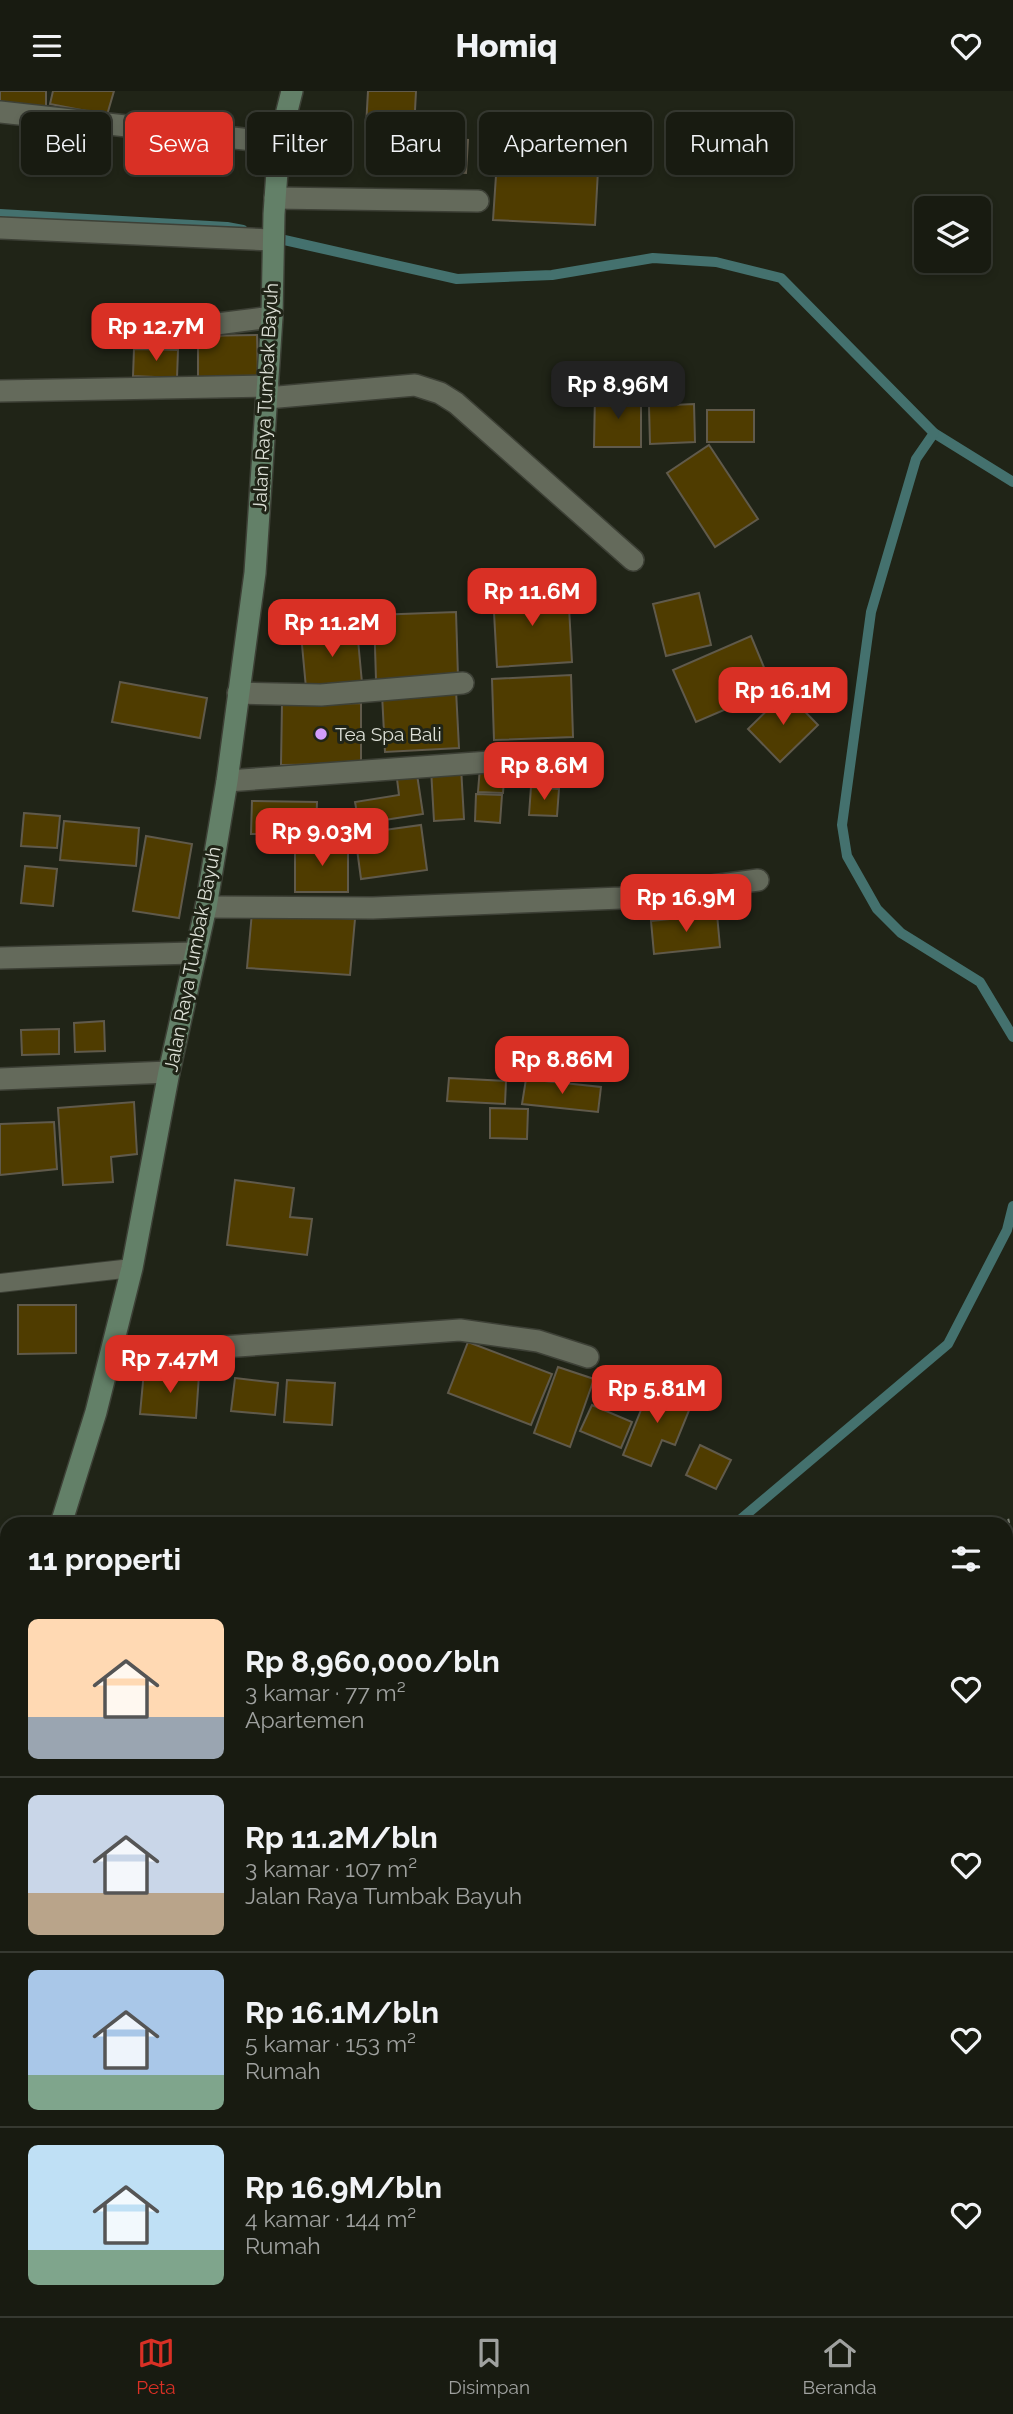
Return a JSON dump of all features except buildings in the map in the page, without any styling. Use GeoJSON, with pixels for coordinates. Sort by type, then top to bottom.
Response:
{"type":"FeatureCollection","features":[{"type":"Feature","properties":{"kind":"street","name":"Jalan Raya Tumbak Bayuh"},"geometry":{"type":"LineString","coordinates":[[287,112],[292,91]]}},
{"type":"Feature","properties":{"kind":"street"},"geometry":{"type":"LineString","coordinates":[[0,112],[247,139]]}},
{"type":"Feature","properties":{"kind":"street","name":"Jalan Raya Tumbak Bayuh"},"geometry":{"type":"LineString","coordinates":[[63,1517],[96,1412],[132,1268],[169,1072],[206,907],[255,573],[268,392],[276,175]]}},
{"type":"Feature","properties":{"kind":"street"},"geometry":{"type":"LineString","coordinates":[[274,206],[478,201]]}},
{"type":"Feature","properties":{"kind":"street"},"geometry":{"type":"LineString","coordinates":[[0,228],[272,240]]}},
{"type":"Feature","properties":{"kind":"street"},"geometry":{"type":"LineString","coordinates":[[154,332],[272,317]]}},
{"type":"Feature","properties":{"kind":"street"},"geometry":{"type":"LineString","coordinates":[[0,391],[268,392],[415,385],[440,393],[456,403],[633,560]]}},
{"type":"Feature","properties":{"kind":"street"},"geometry":{"type":"LineString","coordinates":[[238,692],[321,695],[463,683]]}},
{"type":"Feature","properties":{"kind":"street"},"geometry":{"type":"LineString","coordinates":[[226,781],[545,758]]}},
{"type":"Feature","properties":{"kind":"street"},"geometry":{"type":"LineString","coordinates":[[206,907],[373,908],[608,899],[758,880]]}},
{"type":"Feature","properties":{"kind":"street"},"geometry":{"type":"LineString","coordinates":[[0,957],[194,953]]}},
{"type":"Feature","properties":{"kind":"street"},"geometry":{"type":"LineString","coordinates":[[0,1079],[169,1072]]}},
{"type":"Feature","properties":{"kind":"street"},"geometry":{"type":"LineString","coordinates":[[111,1356],[460,1330],[538,1341],[588,1357]]}},
{"type":"Feature","properties":{"kind":"lane"},"geometry":{"type":"LineString","coordinates":[[0,1283],[132,1268]]}},
{"type":"Feature","properties":{"kind":"waterway"},"geometry":{"type":"LineString","coordinates":[[0,214],[243,230]]}},
{"type":"Feature","properties":{"kind":"waterway"},"geometry":{"type":"LineString","coordinates":[[271,237],[457,279],[552,275],[653,258],[716,262],[781,278],[934,433],[1013,482]]}},
{"type":"Feature","properties":{"kind":"waterway"},"geometry":{"type":"LineString","coordinates":[[934,433],[916,459],[871,612],[842,825],[847,856],[877,909],[901,933],[980,982],[1013,1037]]}},
{"type":"Feature","properties":{"kind":"waterway"},"geometry":{"type":"LineString","coordinates":[[743,1517],[948,1344],[1007,1230],[1013,1206]]}},
{"type":"Feature","properties":{"kind":"place","name":"Tea Spa Bali"},"geometry":{"type":"Point","coordinates":[321,734]}}]}
